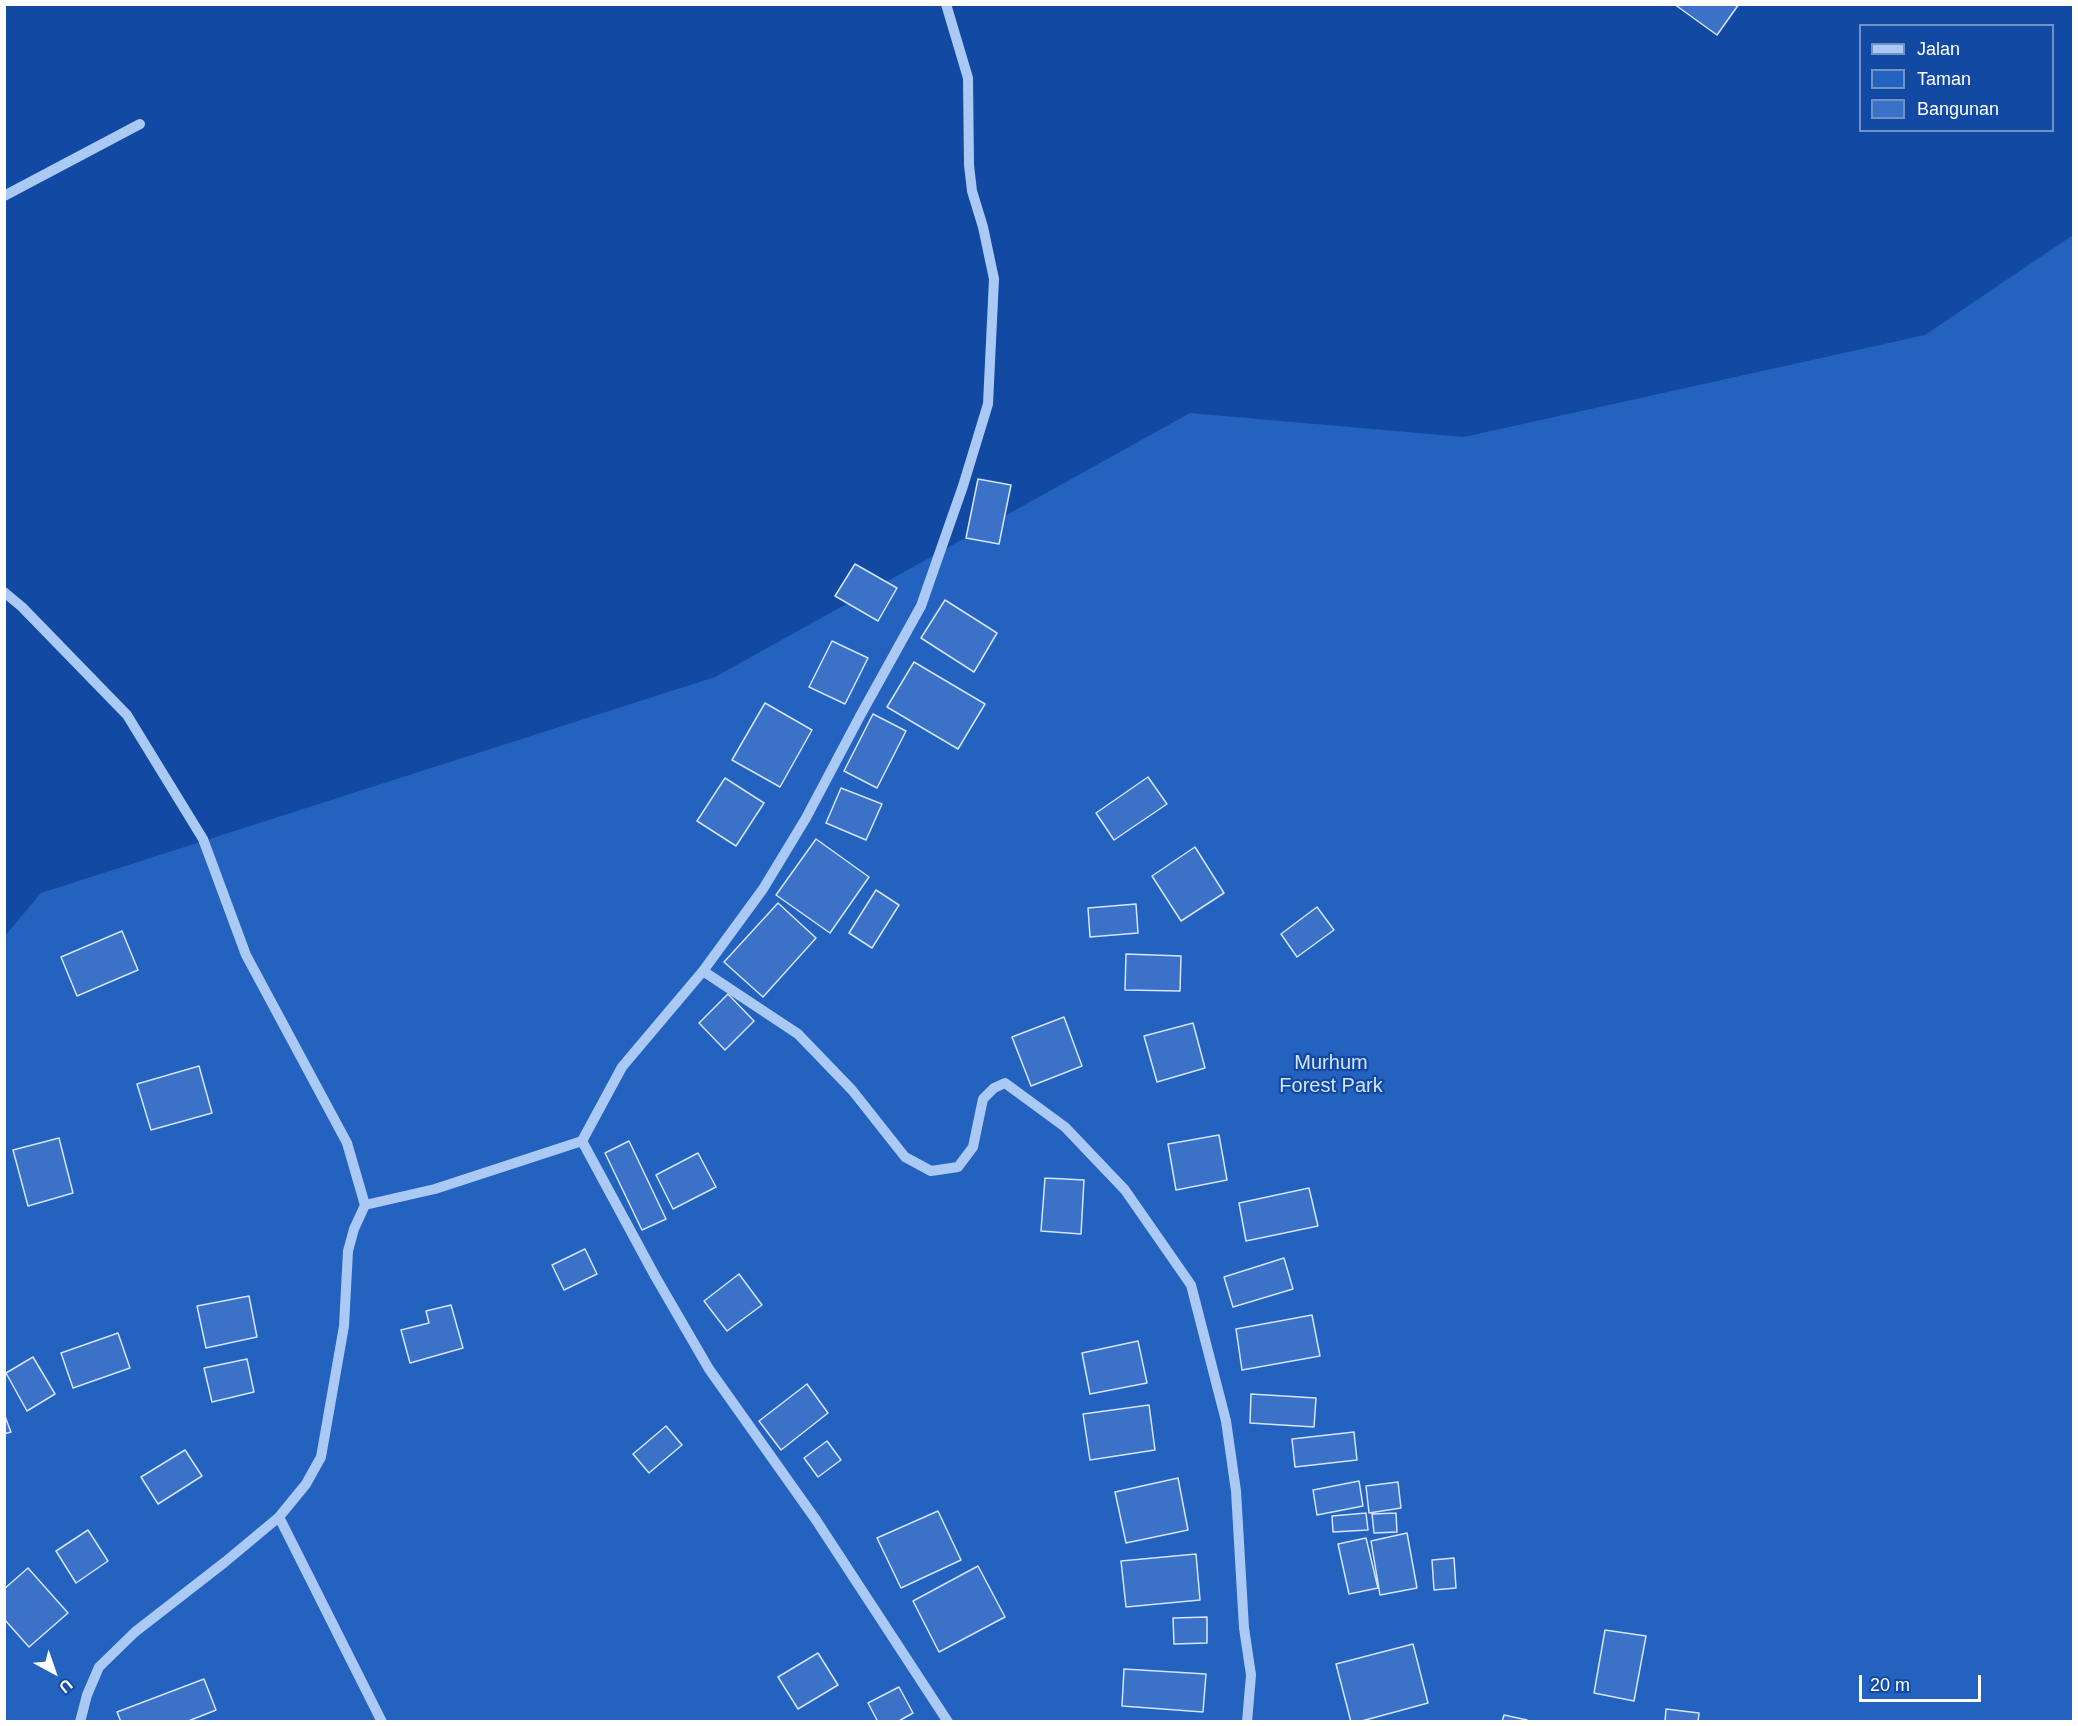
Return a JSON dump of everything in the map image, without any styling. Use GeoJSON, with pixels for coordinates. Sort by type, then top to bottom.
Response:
{"type":"FeatureCollection","features":[{"type":"Feature","properties":{"kind":"street"},"geometry":{"type":"LineString","coordinates":[[365,1205],[435,1189],[582,1141],[622,1067],[703,971],[763,889],[806,818],[921,606],[963,486],[988,404],[994,279],[983,227],[972,191],[969,165],[968,78],[946,4]]}},
{"type":"Feature","properties":{"kind":"street"},"geometry":{"type":"LineString","coordinates":[[4,196],[140,124]]}},
{"type":"Feature","properties":{"kind":"street"},"geometry":{"type":"LineString","coordinates":[[4,592],[22,606],[127,715],[202,839],[246,955],[347,1143],[365,1205],[354,1228],[348,1251],[344,1326],[321,1458],[306,1484],[279,1517],[135,1632],[99,1667],[87,1695],[80,1722]]}},
{"type":"Feature","properties":{"kind":"street"},"geometry":{"type":"LineString","coordinates":[[703,971],[798,1034],[852,1090],[905,1157],[931,1171],[958,1167],[973,1147],[983,1099],[994,1088],[1005,1083],[1065,1127],[1125,1190],[1191,1285],[1226,1421],[1236,1491],[1244,1628],[1251,1675],[1247,1722]]}},
{"type":"Feature","properties":{"kind":"street"},"geometry":{"type":"LineString","coordinates":[[582,1141],[655,1276],[709,1369],[816,1520],[948,1722]]}},
{"type":"Feature","properties":{"kind":"street"},"geometry":{"type":"LineString","coordinates":[[279,1517],[382,1722]]}},
{"type":"Feature","properties":{"kind":"green space","name":"Murhum Forest Park"},"geometry":{"type":"Polygon","coordinates":[[[2073,235],[2073,1721],[5,1722],[4,937],[41,893],[715,677],[1190,413],[1464,437],[1925,335],[2073,235]]]}},
{"type":"Feature","properties":{"kind":"building"},"geometry":{"type":"Polygon","coordinates":[[[1674,4],[1739,4],[1717,35],[1674,4]]]}},
{"type":"Feature","properties":{"kind":"building"},"geometry":{"type":"Polygon","coordinates":[[[978,479],[1011,485],[999,544],[966,538],[978,479]]]}},
{"type":"Feature","properties":{"kind":"building"},"geometry":{"type":"Polygon","coordinates":[[[855,564],[897,588],[878,621],[835,596],[855,564]]]}},
{"type":"Feature","properties":{"kind":"building"},"geometry":{"type":"Polygon","coordinates":[[[945,600],[997,633],[974,672],[921,638],[945,600]]]}},
{"type":"Feature","properties":{"kind":"building"},"geometry":{"type":"Polygon","coordinates":[[[832,641],[868,658],[845,704],[809,687],[832,641]]]}},
{"type":"Feature","properties":{"kind":"building"},"geometry":{"type":"Polygon","coordinates":[[[914,662],[985,704],[958,749],[887,707],[914,662]]]}},
{"type":"Feature","properties":{"kind":"building"},"geometry":{"type":"Polygon","coordinates":[[[765,703],[812,730],[780,787],[732,760],[765,703]]]}},
{"type":"Feature","properties":{"kind":"building"},"geometry":{"type":"Polygon","coordinates":[[[873,714],[906,731],[877,788],[844,771],[873,714]]]}},
{"type":"Feature","properties":{"kind":"building"},"geometry":{"type":"Polygon","coordinates":[[[1148,777],[1167,804],[1114,840],[1096,813],[1148,777]]]}},
{"type":"Feature","properties":{"kind":"building"},"geometry":{"type":"Polygon","coordinates":[[[725,778],[764,803],[736,846],[697,821],[725,778]]]}},
{"type":"Feature","properties":{"kind":"building"},"geometry":{"type":"Polygon","coordinates":[[[841,788],[882,804],[866,840],[826,823],[841,788]]]}},
{"type":"Feature","properties":{"kind":"building"},"geometry":{"type":"Polygon","coordinates":[[[816,839],[869,877],[830,933],[776,895],[816,839]]]}},
{"type":"Feature","properties":{"kind":"building"},"geometry":{"type":"Polygon","coordinates":[[[1195,847],[1224,893],[1181,921],[1152,876],[1195,847]]]}},
{"type":"Feature","properties":{"kind":"building"},"geometry":{"type":"Polygon","coordinates":[[[876,890],[899,905],[872,948],[849,933],[876,890]]]}},
{"type":"Feature","properties":{"kind":"building"},"geometry":{"type":"Polygon","coordinates":[[[778,903],[816,938],[763,997],[724,962],[778,903]]]}},
{"type":"Feature","properties":{"kind":"building"},"geometry":{"type":"Polygon","coordinates":[[[1136,904],[1138,933],[1090,937],[1088,908],[1136,904]]]}},
{"type":"Feature","properties":{"kind":"building"},"geometry":{"type":"Polygon","coordinates":[[[1317,907],[1334,930],[1297,957],[1281,934],[1317,907]]]}},
{"type":"Feature","properties":{"kind":"building"},"geometry":{"type":"Polygon","coordinates":[[[122,931],[138,970],[77,996],[61,957],[122,931]]]}},
{"type":"Feature","properties":{"kind":"building"},"geometry":{"type":"Polygon","coordinates":[[[1126,954],[1181,956],[1180,991],[1125,990],[1126,954]]]}},
{"type":"Feature","properties":{"kind":"building"},"geometry":{"type":"Polygon","coordinates":[[[728,994],[754,1021],[725,1050],[699,1023],[728,994]]]}},
{"type":"Feature","properties":{"kind":"building"},"geometry":{"type":"Polygon","coordinates":[[[1064,1017],[1082,1066],[1031,1086],[1012,1037],[1064,1017]]]}},
{"type":"Feature","properties":{"kind":"building"},"geometry":{"type":"Polygon","coordinates":[[[1193,1023],[1205,1068],[1157,1082],[1144,1036],[1193,1023]]]}},
{"type":"Feature","properties":{"kind":"building"},"geometry":{"type":"Polygon","coordinates":[[[199,1066],[212,1113],[151,1130],[137,1084],[199,1066]]]}},
{"type":"Feature","properties":{"kind":"building"},"geometry":{"type":"Polygon","coordinates":[[[1219,1135],[1227,1180],[1176,1190],[1168,1144],[1219,1135]]]}},
{"type":"Feature","properties":{"kind":"building"},"geometry":{"type":"Polygon","coordinates":[[[59,1138],[73,1193],[28,1206],[13,1150],[59,1138]]]}},
{"type":"Feature","properties":{"kind":"building"},"geometry":{"type":"Polygon","coordinates":[[[629,1141],[666,1219],[642,1230],[605,1153],[629,1141]]]}},
{"type":"Feature","properties":{"kind":"building"},"geometry":{"type":"Polygon","coordinates":[[[698,1153],[716,1187],[673,1209],[656,1175],[698,1153]]]}},
{"type":"Feature","properties":{"kind":"building"},"geometry":{"type":"Polygon","coordinates":[[[1045,1178],[1084,1180],[1081,1234],[1041,1231],[1045,1178]]]}},
{"type":"Feature","properties":{"kind":"building"},"geometry":{"type":"Polygon","coordinates":[[[1309,1188],[1318,1226],[1246,1241],[1239,1203],[1309,1188]]]}},
{"type":"Feature","properties":{"kind":"building"},"geometry":{"type":"Polygon","coordinates":[[[585,1249],[597,1274],[564,1290],[552,1265],[585,1249]]]}},
{"type":"Feature","properties":{"kind":"building"},"geometry":{"type":"Polygon","coordinates":[[[1284,1258],[1293,1289],[1233,1307],[1224,1277],[1284,1258]]]}},
{"type":"Feature","properties":{"kind":"building"},"geometry":{"type":"Polygon","coordinates":[[[739,1274],[762,1305],[727,1331],[704,1301],[739,1274]]]}},
{"type":"Feature","properties":{"kind":"building"},"geometry":{"type":"Polygon","coordinates":[[[249,1296],[257,1337],[206,1348],[197,1306],[249,1296]]]}},
{"type":"Feature","properties":{"kind":"building"},"geometry":{"type":"Polygon","coordinates":[[[451,1305],[463,1348],[410,1363],[401,1330],[429,1323],[426,1311],[451,1305]]]}},
{"type":"Feature","properties":{"kind":"building"},"geometry":{"type":"Polygon","coordinates":[[[1312,1315],[1320,1356],[1242,1370],[1236,1329],[1312,1315]]]}},
{"type":"Feature","properties":{"kind":"building"},"geometry":{"type":"Polygon","coordinates":[[[118,1333],[130,1368],[73,1388],[61,1353],[118,1333]]]}},
{"type":"Feature","properties":{"kind":"building"},"geometry":{"type":"Polygon","coordinates":[[[1138,1341],[1147,1383],[1090,1394],[1082,1353],[1138,1341]]]}},
{"type":"Feature","properties":{"kind":"building"},"geometry":{"type":"Polygon","coordinates":[[[33,1357],[55,1394],[27,1411],[6,1373],[33,1357]]]}},
{"type":"Feature","properties":{"kind":"building"},"geometry":{"type":"Polygon","coordinates":[[[247,1359],[254,1392],[212,1402],[204,1368],[247,1359]]]}},
{"type":"Feature","properties":{"kind":"building"},"geometry":{"type":"Polygon","coordinates":[[[807,1384],[828,1413],[781,1450],[759,1421],[807,1384]]]}},
{"type":"Feature","properties":{"kind":"building"},"geometry":{"type":"Polygon","coordinates":[[[1251,1394],[1316,1398],[1314,1427],[1250,1423],[1251,1394]]]}},
{"type":"Feature","properties":{"kind":"building"},"geometry":{"type":"Polygon","coordinates":[[[1149,1405],[1155,1450],[1090,1460],[1083,1414],[1149,1405]]]}},
{"type":"Feature","properties":{"kind":"building"},"geometry":{"type":"Polygon","coordinates":[[[4,1414],[11,1432],[4,1434],[4,1414]]]}},
{"type":"Feature","properties":{"kind":"building"},"geometry":{"type":"Polygon","coordinates":[[[666,1426],[682,1445],[649,1473],[633,1454],[666,1426]]]}},
{"type":"Feature","properties":{"kind":"building"},"geometry":{"type":"Polygon","coordinates":[[[1354,1432],[1357,1460],[1295,1467],[1292,1439],[1354,1432]]]}},
{"type":"Feature","properties":{"kind":"building"},"geometry":{"type":"Polygon","coordinates":[[[827,1441],[841,1460],[818,1477],[804,1458],[827,1441]]]}},
{"type":"Feature","properties":{"kind":"building"},"geometry":{"type":"Polygon","coordinates":[[[185,1450],[202,1476],[158,1504],[141,1477],[185,1450]]]}},
{"type":"Feature","properties":{"kind":"building"},"geometry":{"type":"Polygon","coordinates":[[[1178,1478],[1188,1530],[1126,1543],[1115,1492],[1178,1478]]]}},
{"type":"Feature","properties":{"kind":"building"},"geometry":{"type":"Polygon","coordinates":[[[1359,1481],[1363,1506],[1317,1515],[1313,1490],[1359,1481]]]}},
{"type":"Feature","properties":{"kind":"building"},"geometry":{"type":"Polygon","coordinates":[[[1398,1482],[1401,1508],[1369,1513],[1366,1486],[1398,1482]]]}},
{"type":"Feature","properties":{"kind":"building"},"geometry":{"type":"Polygon","coordinates":[[[938,1511],[961,1560],[901,1588],[877,1538],[938,1511]]]}},
{"type":"Feature","properties":{"kind":"building"},"geometry":{"type":"Polygon","coordinates":[[[1366,1513],[1368,1530],[1333,1532],[1332,1516],[1366,1513]]]}},
{"type":"Feature","properties":{"kind":"building"},"geometry":{"type":"Polygon","coordinates":[[[1396,1513],[1397,1532],[1374,1533],[1372,1514],[1396,1513]]]}},
{"type":"Feature","properties":{"kind":"building"},"geometry":{"type":"Polygon","coordinates":[[[88,1530],[108,1561],[76,1583],[56,1551],[88,1530]]]}},
{"type":"Feature","properties":{"kind":"building"},"geometry":{"type":"Polygon","coordinates":[[[1407,1533],[1417,1588],[1380,1595],[1371,1541],[1407,1533]]]}},
{"type":"Feature","properties":{"kind":"building"},"geometry":{"type":"Polygon","coordinates":[[[1366,1538],[1378,1588],[1349,1594],[1338,1544],[1366,1538]]]}},
{"type":"Feature","properties":{"kind":"building"},"geometry":{"type":"Polygon","coordinates":[[[1196,1554],[1200,1600],[1126,1607],[1121,1561],[1196,1554]]]}},
{"type":"Feature","properties":{"kind":"building"},"geometry":{"type":"Polygon","coordinates":[[[1454,1558],[1456,1588],[1434,1590],[1432,1560],[1454,1558]]]}},
{"type":"Feature","properties":{"kind":"building"},"geometry":{"type":"Polygon","coordinates":[[[978,1566],[1005,1617],[939,1652],[913,1601],[978,1566]]]}},
{"type":"Feature","properties":{"kind":"building"},"geometry":{"type":"Polygon","coordinates":[[[28,1568],[68,1613],[29,1647],[4,1619],[4,1589],[28,1568]]]}},
{"type":"Feature","properties":{"kind":"building"},"geometry":{"type":"Polygon","coordinates":[[[1207,1617],[1207,1643],[1174,1644],[1173,1618],[1207,1617]]]}},
{"type":"Feature","properties":{"kind":"building"},"geometry":{"type":"Polygon","coordinates":[[[1605,1630],[1646,1636],[1634,1701],[1594,1693],[1605,1630]]]}},
{"type":"Feature","properties":{"kind":"building"},"geometry":{"type":"Polygon","coordinates":[[[1413,1644],[1428,1703],[1351,1722],[1336,1664],[1413,1644]]]}},
{"type":"Feature","properties":{"kind":"building"},"geometry":{"type":"Polygon","coordinates":[[[818,1653],[838,1685],[798,1709],[778,1677],[818,1653]]]}},
{"type":"Feature","properties":{"kind":"building"},"geometry":{"type":"Polygon","coordinates":[[[1124,1669],[1206,1674],[1203,1712],[1122,1706],[1124,1669]]]}},
{"type":"Feature","properties":{"kind":"building"},"geometry":{"type":"Polygon","coordinates":[[[204,1679],[216,1710],[186,1722],[121,1722],[117,1712],[204,1679]]]}},
{"type":"Feature","properties":{"kind":"building"},"geometry":{"type":"Polygon","coordinates":[[[899,1687],[913,1713],[897,1722],[878,1722],[868,1703],[899,1687]]]}},
{"type":"Feature","properties":{"kind":"building"},"geometry":{"type":"Polygon","coordinates":[[[1666,1709],[1699,1713],[1698,1722],[1665,1722],[1666,1709]]]}},
{"type":"Feature","properties":{"kind":"building"},"geometry":{"type":"Polygon","coordinates":[[[1504,1715],[1527,1720],[1527,1722],[1502,1722],[1504,1715]]]}}]}
